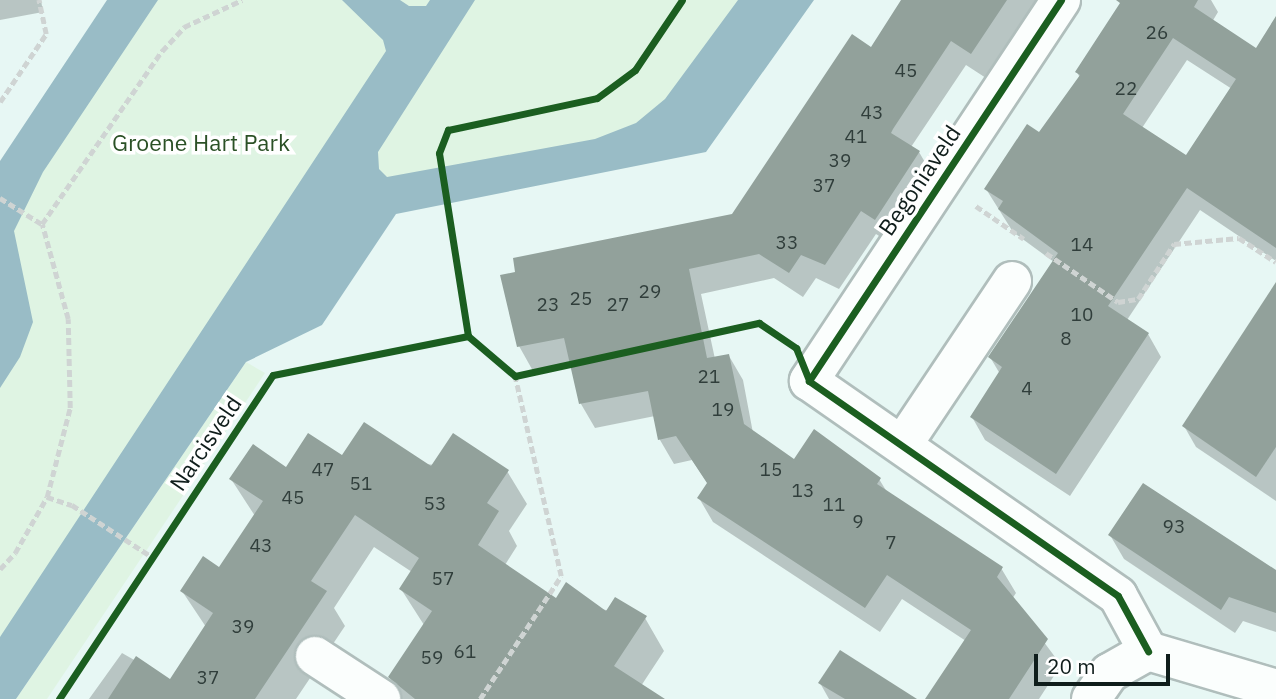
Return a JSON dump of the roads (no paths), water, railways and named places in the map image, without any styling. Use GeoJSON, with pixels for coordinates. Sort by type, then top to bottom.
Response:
{"type":"FeatureCollection","features":[{"type":"Feature","properties":{"kind":"street","name":"Begoniaveld"},"geometry":{"type":"LineString","coordinates":[[1061,0],[809,381],[904,444],[1118,596],[1148,651]]}},
{"type":"Feature","properties":{"kind":"street"},"geometry":{"type":"LineString","coordinates":[[904,444],[1012,281]]}},
{"type":"Feature","properties":{"kind":"street"},"geometry":{"type":"LineString","coordinates":[[1091,699],[1109,673],[1148,651],[1176,656],[1276,689]]}},
{"type":"Feature","properties":{"kind":"street"},"geometry":{"type":"LineString","coordinates":[[315,656],[377,698]]}},
{"type":"Feature","properties":{"kind":"water"},"geometry":{"type":"Polygon","coordinates":[[[107,0],[158,0],[43,172],[14,231],[33,322],[20,357],[0,388],[0,161],[107,0]]]}},
{"type":"Feature","properties":{"kind":"water"},"geometry":{"type":"Polygon","coordinates":[[[342,0],[400,0],[409,6],[426,6],[430,0],[475,0],[378,152],[379,169],[387,177],[595,139],[636,123],[665,99],[738,0],[814,0],[706,152],[396,214],[322,325],[246,362],[16,699],[0,699],[0,637],[386,51],[383,40],[342,0]]]}},
{"type":"Feature","properties":{"kind":"park label","name":"Groene Hart Park"},"geometry":{"type":"Point","coordinates":[201,142]}}]}
